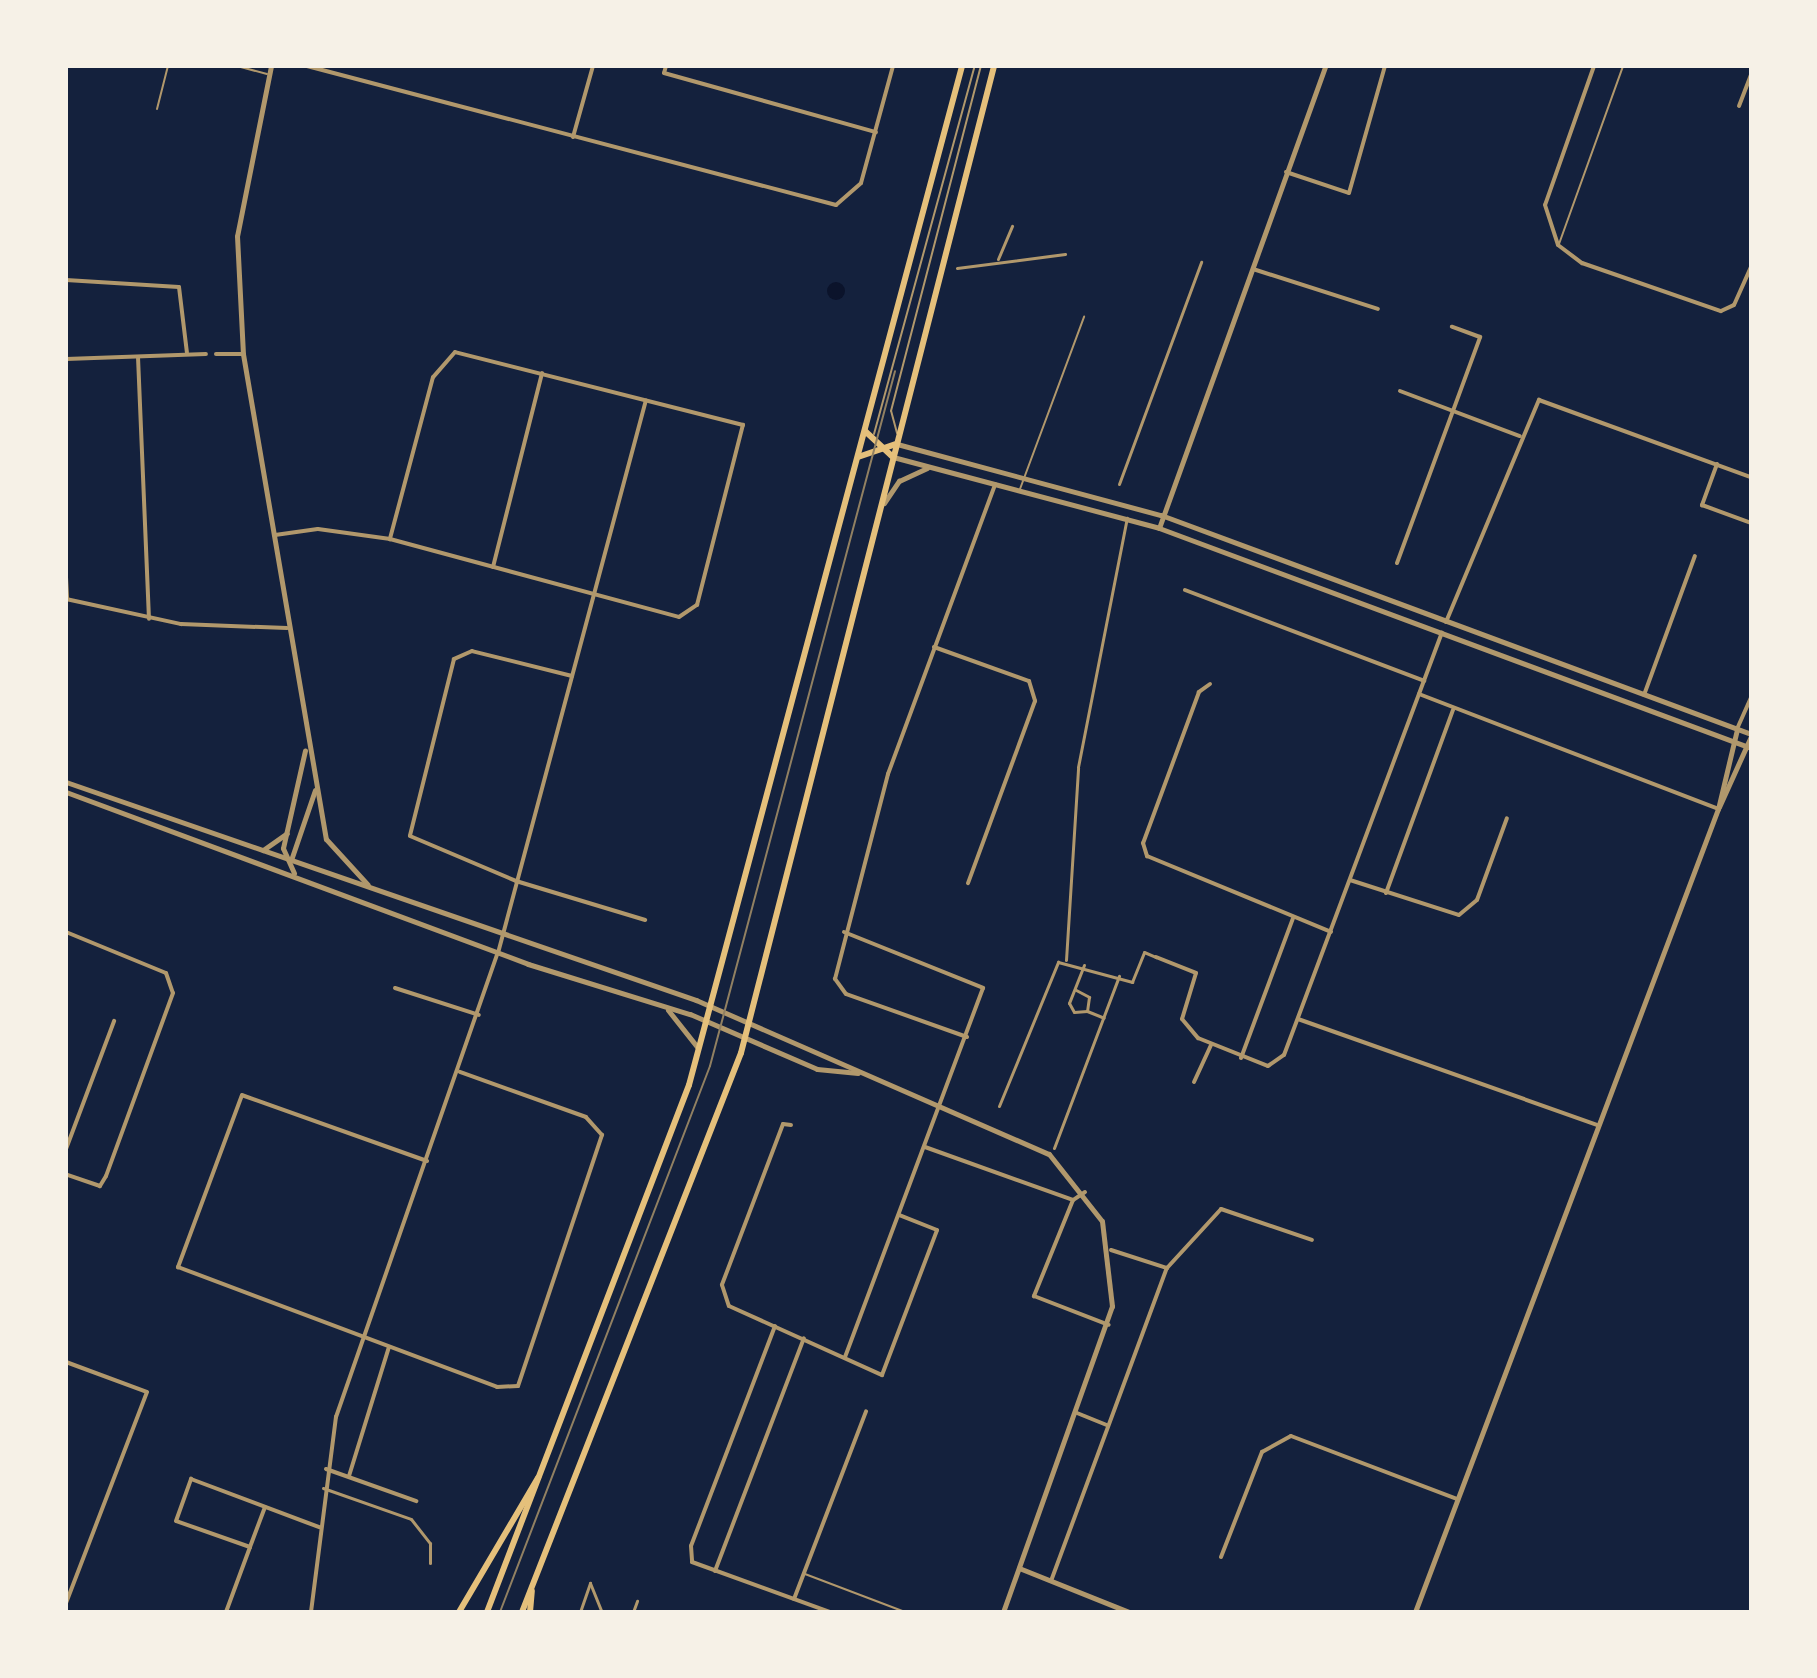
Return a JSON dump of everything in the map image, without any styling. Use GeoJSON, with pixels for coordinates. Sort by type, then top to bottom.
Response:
{"type":"FeatureCollection","features":[{"type":"Feature","properties":{"kind":"main road"},"geometry":{"type":"LineString","coordinates":[[487,1612],[698,1051],[962,66]]}},
{"type":"Feature","properties":{"kind":"main road"},"geometry":{"type":"LineString","coordinates":[[522,1612],[745,1042],[876,518],[994,66]]}},
{"type":"Feature","properties":{"kind":"main road"},"geometry":{"type":"LineString","coordinates":[[865,431],[892,456]]}},
{"type":"Feature","properties":{"kind":"main road"},"geometry":{"type":"LineString","coordinates":[[858,457],[878,446],[895,444]]}},
{"type":"Feature","properties":{"kind":"main road"},"geometry":{"type":"LineString","coordinates":[[459,1612],[540,1475]]}},
{"type":"Feature","properties":{"kind":"main road"},"geometry":{"type":"LineString","coordinates":[[530,1612],[532,1584]]}},
{"type":"Feature","properties":{"kind":"street"},"geometry":{"type":"LineString","coordinates":[[271,66],[237,236],[243,354],[315,789],[332,851],[372,889]]}},
{"type":"Feature","properties":{"kind":"street"},"geometry":{"type":"LineString","coordinates":[[307,66],[836,205],[856,194],[893,66]]}},
{"type":"Feature","properties":{"kind":"street"},"geometry":{"type":"LineString","coordinates":[[573,137],[593,66]]}},
{"type":"Feature","properties":{"kind":"street"},"geometry":{"type":"LineString","coordinates":[[666,66],[664,73],[876,132]]}},
{"type":"Feature","properties":{"kind":"street"},"geometry":{"type":"LineString","coordinates":[[1159,528],[1161,515],[1325,66]]}},
{"type":"Feature","properties":{"kind":"street"},"geometry":{"type":"LineString","coordinates":[[1285,172],[1349,193],[1385,66]]}},
{"type":"Feature","properties":{"kind":"street"},"geometry":{"type":"LineString","coordinates":[[1594,66],[1545,205],[1558,245],[1582,263],[1721,311],[1734,305],[1751,267]]}},
{"type":"Feature","properties":{"kind":"street"},"geometry":{"type":"LineString","coordinates":[[1739,106],[1751,75]]}},
{"type":"Feature","properties":{"kind":"street"},"geometry":{"type":"LineString","coordinates":[[998,259],[1012,226]]}},
{"type":"Feature","properties":{"kind":"street"},"geometry":{"type":"LineString","coordinates":[[957,268],[998,259],[1065,254]]}},
{"type":"Feature","properties":{"kind":"street"},"geometry":{"type":"LineString","coordinates":[[1119,484],[1201,262]]}},
{"type":"Feature","properties":{"kind":"street"},"geometry":{"type":"LineString","coordinates":[[1250,269],[1378,309]]}},
{"type":"Feature","properties":{"kind":"street"},"geometry":{"type":"LineString","coordinates":[[66,280],[179,287],[187,353]]}},
{"type":"Feature","properties":{"kind":"street"},"geometry":{"type":"LineString","coordinates":[[1397,563],[1480,337],[1452,327]]}},
{"type":"Feature","properties":{"kind":"street"},"geometry":{"type":"LineString","coordinates":[[275,535],[318,529],[390,539],[670,617],[693,611],[743,425],[468,353],[445,357],[433,377],[390,539]]}},
{"type":"Feature","properties":{"kind":"street"},"geometry":{"type":"LineString","coordinates":[[66,359],[206,354]]}},
{"type":"Feature","properties":{"kind":"street"},"geometry":{"type":"LineString","coordinates":[[216,354],[243,354]]}},
{"type":"Feature","properties":{"kind":"street"},"geometry":{"type":"LineString","coordinates":[[138,357],[149,619]]}},
{"type":"Feature","properties":{"kind":"street"},"geometry":{"type":"LineString","coordinates":[[493,567],[542,373]]}},
{"type":"Feature","properties":{"kind":"street"},"geometry":{"type":"LineString","coordinates":[[1400,391],[1520,436]]}},
{"type":"Feature","properties":{"kind":"street"},"geometry":{"type":"LineString","coordinates":[[311,1612],[326,1469],[362,1337],[460,1072],[498,953],[646,400]]}},
{"type":"Feature","properties":{"kind":"street"},"geometry":{"type":"LineString","coordinates":[[1066,960],[1132,982],[1144,952],[1196,973],[1182,1019],[1211,1045],[1241,1058],[1274,1066],[1298,1019],[1442,632],[1520,436],[1539,400],[1751,477]]}},
{"type":"Feature","properties":{"kind":"street"},"geometry":{"type":"LineString","coordinates":[[895,444],[1161,515],[1751,735],[1749,747],[1718,809],[1415,1612]]}},
{"type":"Feature","properties":{"kind":"street"},"geometry":{"type":"LineString","coordinates":[[892,456],[1159,528],[1749,747]]}},
{"type":"Feature","properties":{"kind":"street"},"geometry":{"type":"LineString","coordinates":[[1717,464],[1702,505],[1751,523]]}},
{"type":"Feature","properties":{"kind":"street"},"geometry":{"type":"LineString","coordinates":[[876,518],[899,481],[936,468]]}},
{"type":"Feature","properties":{"kind":"street"},"geometry":{"type":"LineString","coordinates":[[967,1037],[846,994],[835,979],[844,932],[888,774],[995,484]]}},
{"type":"Feature","properties":{"kind":"street"},"geometry":{"type":"LineString","coordinates":[[1066,960],[1078,767],[1127,518]]}},
{"type":"Feature","properties":{"kind":"street"},"geometry":{"type":"LineString","coordinates":[[1644,695],[1695,556]]}},
{"type":"Feature","properties":{"kind":"street"},"geometry":{"type":"LineString","coordinates":[[66,577],[66,599],[149,619],[287,628]]}},
{"type":"Feature","properties":{"kind":"street"},"geometry":{"type":"LineString","coordinates":[[1185,590],[1424,681]]}},
{"type":"Feature","properties":{"kind":"street"},"geometry":{"type":"LineString","coordinates":[[934,647],[1029,681],[1035,701],[968,883]]}},
{"type":"Feature","properties":{"kind":"street"},"geometry":{"type":"LineString","coordinates":[[573,676],[472,651],[454,659],[446,676],[410,836],[516,881],[645,920]]}},
{"type":"Feature","properties":{"kind":"street"},"geometry":{"type":"LineString","coordinates":[[1210,684],[1199,692],[1144,850],[1166,870],[1331,932]]}},
{"type":"Feature","properties":{"kind":"street"},"geometry":{"type":"LineString","coordinates":[[1419,694],[1453,710],[1718,809]]}},
{"type":"Feature","properties":{"kind":"street"},"geometry":{"type":"LineString","coordinates":[[1718,809],[1733,741],[1751,697]]}},
{"type":"Feature","properties":{"kind":"street"},"geometry":{"type":"LineString","coordinates":[[1386,893],[1453,710]]}},
{"type":"Feature","properties":{"kind":"street"},"geometry":{"type":"LineString","coordinates":[[283,858],[305,737]]}},
{"type":"Feature","properties":{"kind":"street"},"geometry":{"type":"LineString","coordinates":[[66,782],[710,1006],[1023,1138],[1085,1192],[1111,1250],[1109,1325],[1003,1612]]}},
{"type":"Feature","properties":{"kind":"street"},"geometry":{"type":"LineString","coordinates":[[279,869],[289,862],[315,789]]}},
{"type":"Feature","properties":{"kind":"street"},"geometry":{"type":"LineString","coordinates":[[66,792],[498,953],[706,1021],[745,1042],[817,1069],[863,1073]]}},
{"type":"Feature","properties":{"kind":"street"},"geometry":{"type":"LineString","coordinates":[[1350,880],[1443,915],[1470,908],[1507,818]]}},
{"type":"Feature","properties":{"kind":"street"},"geometry":{"type":"LineString","coordinates":[[263,850],[287,832]]}},
{"type":"Feature","properties":{"kind":"street"},"geometry":{"type":"LineString","coordinates":[[289,862],[296,876]]}},
{"type":"Feature","properties":{"kind":"street"},"geometry":{"type":"LineString","coordinates":[[1241,1058],[1293,918]]}},
{"type":"Feature","properties":{"kind":"street"},"geometry":{"type":"LineString","coordinates":[[66,932],[166,973],[173,993],[106,1176],[100,1186],[66,1174]]}},
{"type":"Feature","properties":{"kind":"street"},"geometry":{"type":"LineString","coordinates":[[844,932],[973,979],[983,988],[981,1001],[845,1357]]}},
{"type":"Feature","properties":{"kind":"street"},"geometry":{"type":"LineString","coordinates":[[999,1106],[1053,969],[1066,960]]}},
{"type":"Feature","properties":{"kind":"street"},"geometry":{"type":"LineString","coordinates":[[1084,965],[1071,1010],[1087,1011],[1104,1018]]}},
{"type":"Feature","properties":{"kind":"street"},"geometry":{"type":"LineString","coordinates":[[1054,1148],[1119,976]]}},
{"type":"Feature","properties":{"kind":"street"},"geometry":{"type":"LineString","coordinates":[[395,988],[479,1015]]}},
{"type":"Feature","properties":{"kind":"street"},"geometry":{"type":"LineString","coordinates":[[1075,989],[1089,997],[1087,1011]]}},
{"type":"Feature","properties":{"kind":"street"},"geometry":{"type":"LineString","coordinates":[[664,1007],[686,1025],[698,1051]]}},
{"type":"Feature","properties":{"kind":"street"},"geometry":{"type":"LineString","coordinates":[[1298,1019],[1597,1125]]}},
{"type":"Feature","properties":{"kind":"street"},"geometry":{"type":"LineString","coordinates":[[66,1149],[114,1021]]}},
{"type":"Feature","properties":{"kind":"street"},"geometry":{"type":"LineString","coordinates":[[1194,1082],[1211,1045]]}},
{"type":"Feature","properties":{"kind":"street"},"geometry":{"type":"LineString","coordinates":[[427,1161],[242,1095],[177,1257],[186,1273],[497,1387],[518,1386],[600,1150],[599,1128],[586,1117],[460,1072]]}},
{"type":"Feature","properties":{"kind":"street"},"geometry":{"type":"LineString","coordinates":[[791,1125],[783,1124],[722,1285],[729,1306],[882,1375],[937,1230],[899,1215]]}},
{"type":"Feature","properties":{"kind":"street"},"geometry":{"type":"LineString","coordinates":[[925,1147],[1073,1200]]}},
{"type":"Feature","properties":{"kind":"street"},"geometry":{"type":"LineString","coordinates":[[1085,1192],[1073,1200],[1034,1296],[1109,1325]]}},
{"type":"Feature","properties":{"kind":"street"},"geometry":{"type":"LineString","coordinates":[[1051,1581],[1167,1268],[1221,1209],[1312,1240]]}},
{"type":"Feature","properties":{"kind":"street"},"geometry":{"type":"LineString","coordinates":[[1111,1250],[1167,1268]]}},
{"type":"Feature","properties":{"kind":"street"},"geometry":{"type":"LineString","coordinates":[[775,1326],[691,1546],[692,1562],[830,1612]]}},
{"type":"Feature","properties":{"kind":"street"},"geometry":{"type":"LineString","coordinates":[[715,1571],[804,1338]]}},
{"type":"Feature","properties":{"kind":"street"},"geometry":{"type":"LineString","coordinates":[[349,1476],[389,1347]]}},
{"type":"Feature","properties":{"kind":"street"},"geometry":{"type":"LineString","coordinates":[[66,1362],[147,1392],[68,1591],[66,1603]]}},
{"type":"Feature","properties":{"kind":"street"},"geometry":{"type":"LineString","coordinates":[[794,1599],[866,1411]]}},
{"type":"Feature","properties":{"kind":"street"},"geometry":{"type":"LineString","coordinates":[[1077,1413],[1107,1425]]}},
{"type":"Feature","properties":{"kind":"street"},"geometry":{"type":"LineString","coordinates":[[1221,1557],[1262,1452],[1291,1436],[1457,1499]]}},
{"type":"Feature","properties":{"kind":"street"},"geometry":{"type":"LineString","coordinates":[[326,1469],[416,1501]]}},
{"type":"Feature","properties":{"kind":"street"},"geometry":{"type":"LineString","coordinates":[[250,1547],[176,1521],[191,1479],[319,1527]]}},
{"type":"Feature","properties":{"kind":"street"},"geometry":{"type":"LineString","coordinates":[[323,1488],[411,1519],[430,1543],[430,1563]]}},
{"type":"Feature","properties":{"kind":"street"},"geometry":{"type":"LineString","coordinates":[[226,1612],[265,1507]]}},
{"type":"Feature","properties":{"kind":"street"},"geometry":{"type":"LineString","coordinates":[[1019,1568],[1129,1612]]}},
{"type":"Feature","properties":{"kind":"street"},"geometry":{"type":"LineString","coordinates":[[580,1612],[590,1583],[602,1612]]}},
{"type":"Feature","properties":{"kind":"street"},"geometry":{"type":"LineString","coordinates":[[633,1612],[637,1601]]}},
{"type":"Feature","properties":{"kind":"lane"},"geometry":{"type":"LineString","coordinates":[[157,109],[168,66]]}},
{"type":"Feature","properties":{"kind":"lane"},"geometry":{"type":"LineString","coordinates":[[237,66],[269,74]]}},
{"type":"Feature","properties":{"kind":"lane"},"geometry":{"type":"LineString","coordinates":[[873,439],[975,66]]}},
{"type":"Feature","properties":{"kind":"lane"},"geometry":{"type":"LineString","coordinates":[[898,434],[891,411],[981,66]]}},
{"type":"Feature","properties":{"kind":"lane"},"geometry":{"type":"LineString","coordinates":[[1558,245],[1623,66]]}},
{"type":"Feature","properties":{"kind":"lane"},"geometry":{"type":"LineString","coordinates":[[890,411],[936,241]]}},
{"type":"Feature","properties":{"kind":"lane"},"geometry":{"type":"LineString","coordinates":[[1020,490],[1084,317]]}},
{"type":"Feature","properties":{"kind":"lane"},"geometry":{"type":"LineString","coordinates":[[805,1574],[905,1612]]}},
{"type":"Feature","properties":{"kind":"water"},"geometry":{"type":"Polygon","coordinates":[[[836,282],[845,291],[836,300],[827,291],[836,282]]]}},
{"type":"Feature","properties":{"kind":"waterway"},"geometry":{"type":"LineString","coordinates":[[1750,1612],[1751,1598]]}},
{"type":"Feature","properties":{"kind":"tram line"},"geometry":{"type":"LineString","coordinates":[[500,1612],[710,1066],[895,371]]}}]}
